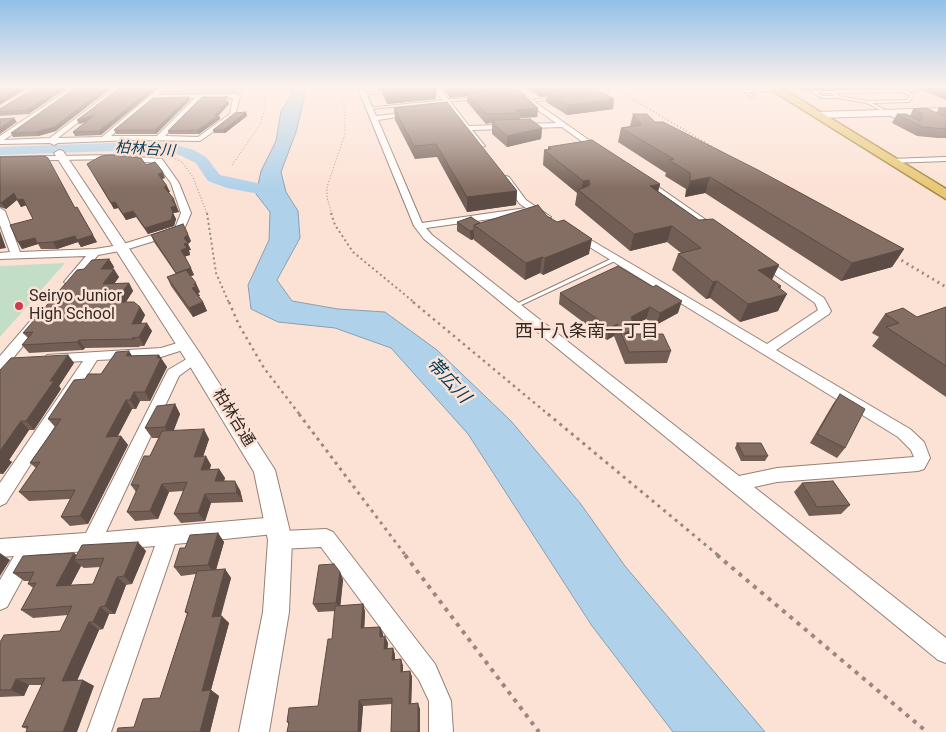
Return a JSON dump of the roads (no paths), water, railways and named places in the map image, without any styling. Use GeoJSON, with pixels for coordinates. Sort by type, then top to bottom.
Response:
{"type":"FeatureCollection","features":[{"type":"Feature","properties":{"kind":"highway"},"geometry":{"type":"LineString","coordinates":[[830,120],[896,160],[946,194]]}},
{"type":"Feature","properties":{"kind":"highway"},"geometry":{"type":"LineString","coordinates":[[896,160],[946,186]]}},
{"type":"Feature","properties":{"kind":"street"},"geometry":{"type":"LineString","coordinates":[[0,140],[28,120]]}},
{"type":"Feature","properties":{"kind":"street"},"geometry":{"type":"LineString","coordinates":[[57,149],[87,120]]}},
{"type":"Feature","properties":{"kind":"street"},"geometry":{"type":"LineString","coordinates":[[104,139],[126,120]]}},
{"type":"Feature","properties":{"kind":"street"},"geometry":{"type":"LineString","coordinates":[[159,138],[177,120]]}},
{"type":"Feature","properties":{"kind":"street"},"geometry":{"type":"LineString","coordinates":[[0,159],[104,139],[200,139],[226,120]]}},
{"type":"Feature","properties":{"kind":"street"},"geometry":{"type":"LineString","coordinates":[[374,120],[419,226],[428,237],[946,652]]}},
{"type":"Feature","properties":{"kind":"street"},"geometry":{"type":"LineString","coordinates":[[460,120],[490,158]]}},
{"type":"Feature","properties":{"kind":"street"},"geometry":{"type":"LineString","coordinates":[[557,120],[612,158]]}},
{"type":"Feature","properties":{"kind":"street"},"geometry":{"type":"LineString","coordinates":[[467,128],[564,125]]}},
{"type":"Feature","properties":{"kind":"street"},"geometry":{"type":"LineString","coordinates":[[0,140],[114,157],[158,161],[175,183],[186,212],[179,230],[121,248],[95,252],[0,256]]}},
{"type":"Feature","properties":{"kind":"street","name":"柏林台通"},"geometry":{"type":"LineString","coordinates":[[57,149],[264,470],[279,533],[276,612],[254,732]]}},
{"type":"Feature","properties":{"kind":"street"},"geometry":{"type":"LineString","coordinates":[[896,160],[946,159]]}},
{"type":"Feature","properties":{"kind":"street"},"geometry":{"type":"LineString","coordinates":[[501,172],[523,202],[533,209],[904,434],[918,447],[922,458],[918,464],[777,475],[736,484]]}},
{"type":"Feature","properties":{"kind":"street"},"geometry":{"type":"LineString","coordinates":[[636,175],[724,235]]}},
{"type":"Feature","properties":{"kind":"street"},"geometry":{"type":"LineString","coordinates":[[419,226],[533,209]]}},
{"type":"Feature","properties":{"kind":"street"},"geometry":{"type":"LineString","coordinates":[[1,215],[16,255]]}},
{"type":"Feature","properties":{"kind":"street"},"geometry":{"type":"LineString","coordinates":[[64,288],[95,252]]}},
{"type":"Feature","properties":{"kind":"street"},"geometry":{"type":"LineString","coordinates":[[756,257],[820,301],[825,311],[767,350]]}},
{"type":"Feature","properties":{"kind":"street"},"geometry":{"type":"LineString","coordinates":[[2,363],[46,310]]}},
{"type":"Feature","properties":{"kind":"street"},"geometry":{"type":"LineString","coordinates":[[2,363],[29,359],[189,352]]}},
{"type":"Feature","properties":{"kind":"street"},"geometry":{"type":"LineString","coordinates":[[92,541],[173,373],[189,352]]}},
{"type":"Feature","properties":{"kind":"street"},"geometry":{"type":"LineString","coordinates":[[0,498],[93,356]]}},
{"type":"Feature","properties":{"kind":"street"},"geometry":{"type":"LineString","coordinates":[[0,548],[168,536],[279,533],[326,538],[427,672],[440,701],[440,732]]}},
{"type":"Feature","properties":{"kind":"street"},"geometry":{"type":"LineString","coordinates":[[99,732],[168,536]]}},
{"type":"Feature","properties":{"kind":"street"},"geometry":{"type":"LineString","coordinates":[[0,600],[30,546]]}},
{"type":"Feature","properties":{"kind":"lane"},"geometry":{"type":"LineString","coordinates":[[515,306],[615,259]]}},
{"type":"Feature","properties":{"kind":"water","name":"帯広川"},"geometry":{"type":"Polygon","coordinates":[[[279,120],[299,120],[281,172],[286,192],[298,211],[300,238],[277,280],[292,301],[338,309],[385,312],[437,350],[511,421],[580,503],[625,566],[765,732],[673,732],[592,626],[468,434],[391,348],[335,328],[278,322],[251,309],[248,285],[269,240],[270,212],[256,194],[261,171],[276,141],[279,120]]]}},
{"type":"Feature","properties":{"kind":"waterway","name":"柏林台川"},"geometry":{"type":"LineString","coordinates":[[0,151],[113,147],[176,149],[189,153],[201,160],[214,178],[227,183],[242,184],[265,190],[276,198]]}},
{"type":"Feature","properties":{"kind":"railway"},"geometry":{"type":"LineString","coordinates":[[668,120],[706,143]]}},
{"type":"Feature","properties":{"kind":"railway"},"geometry":{"type":"LineString","coordinates":[[704,142],[727,156]]}},
{"type":"Feature","properties":{"kind":"railway"},"geometry":{"type":"LineString","coordinates":[[886,251],[946,287]]}},
{"type":"Feature","properties":{"kind":"place","name":"Seiryo Junior High School"},"geometry":{"type":"Point","coordinates":[19,306]}},
{"type":"Feature","properties":{"kind":"district","name":"西十八条南一丁目"},"geometry":{"type":"Point","coordinates":[587,332]}}]}
